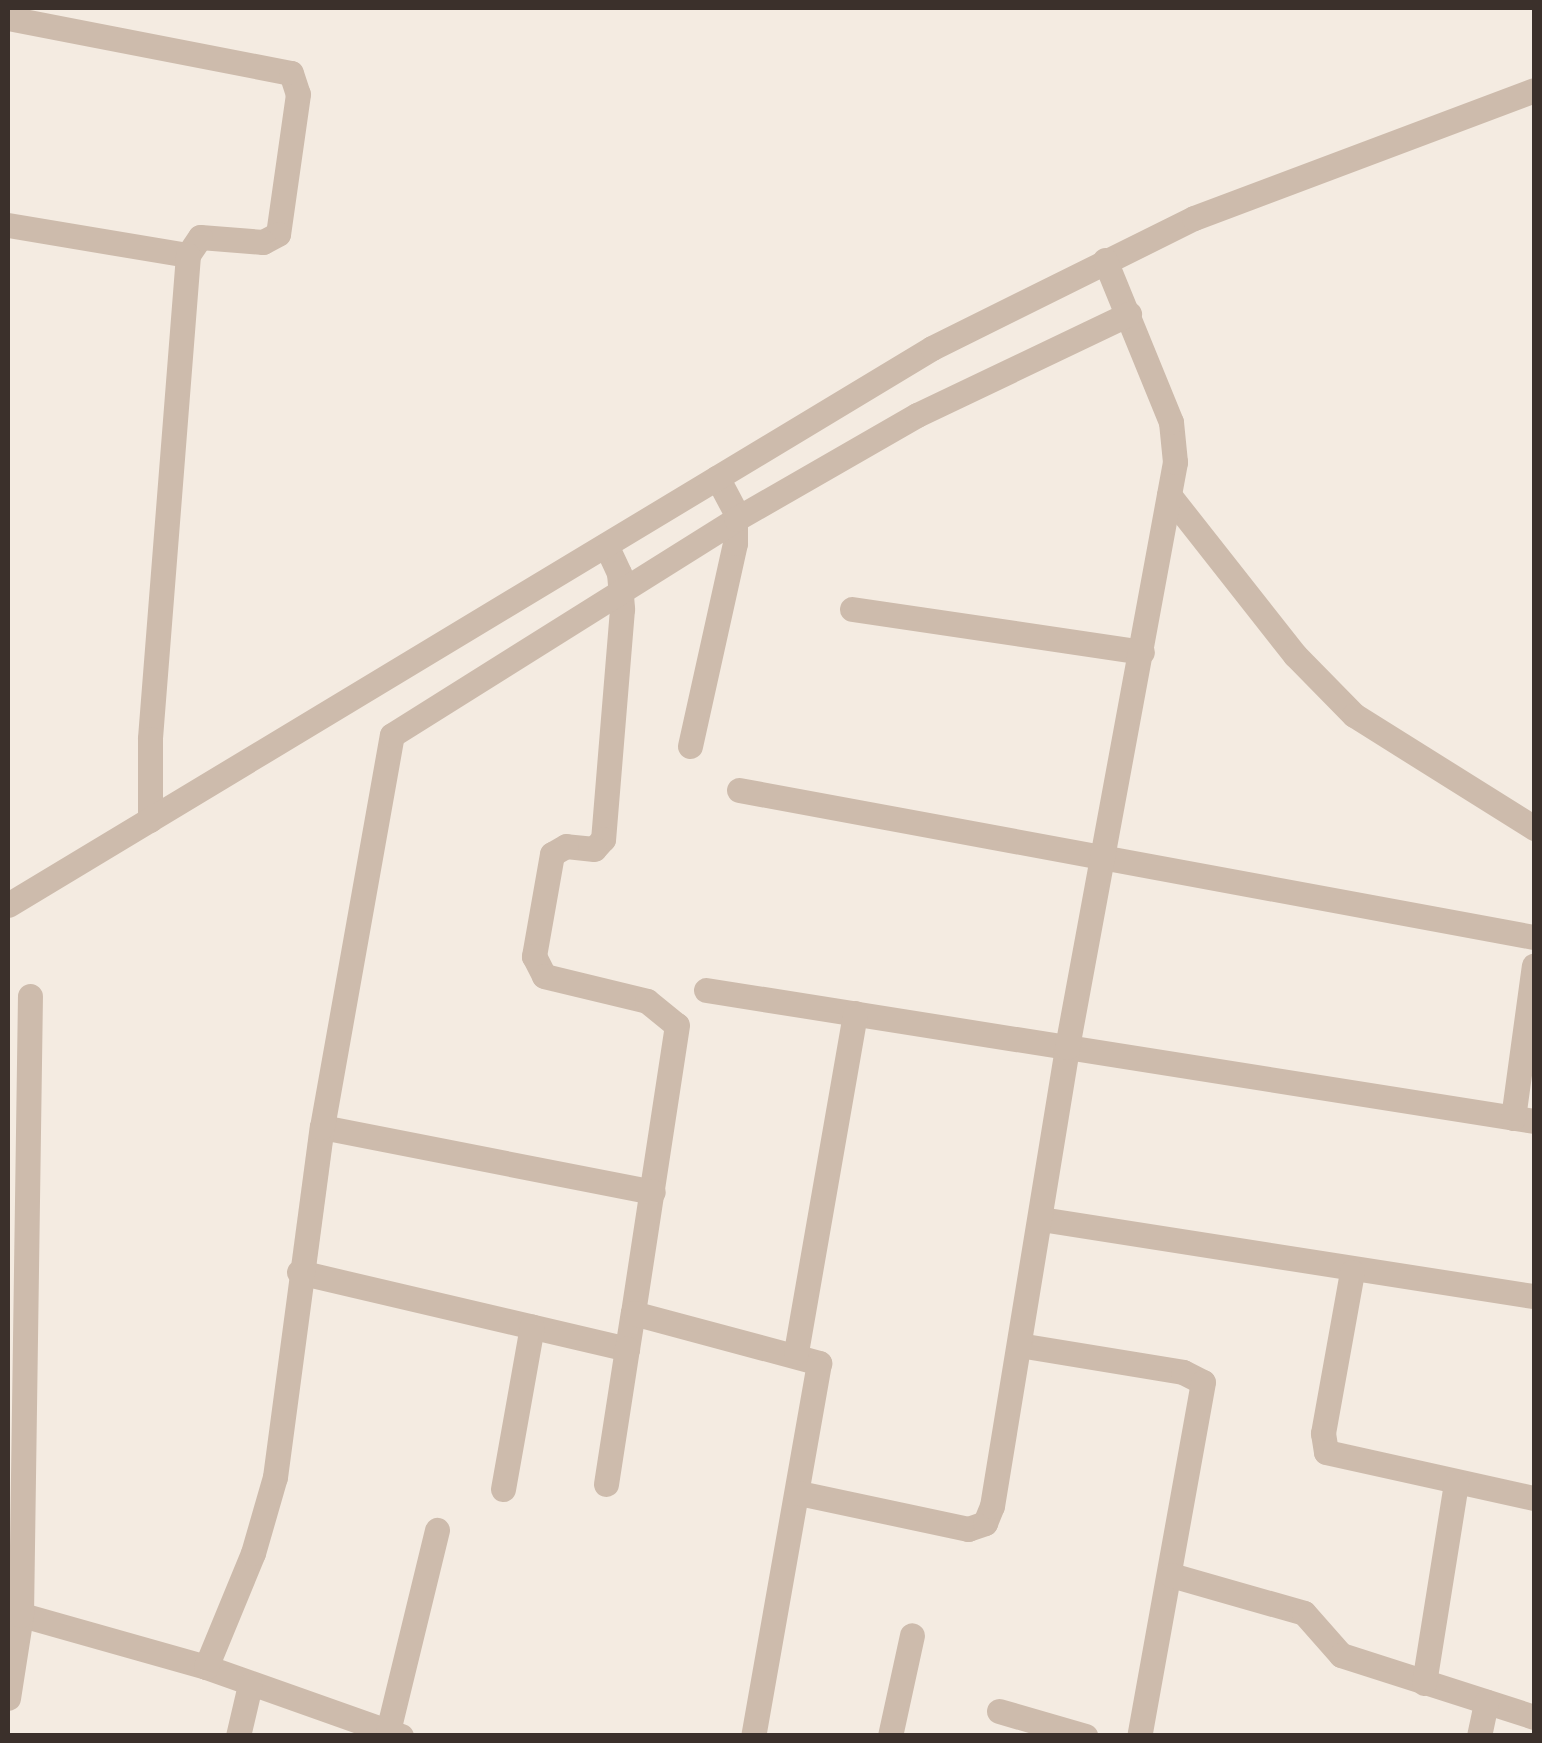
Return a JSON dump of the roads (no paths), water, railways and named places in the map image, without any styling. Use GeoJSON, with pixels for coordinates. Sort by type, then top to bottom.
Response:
{"type":"FeatureCollection","features":[{"type":"Feature","properties":{"kind":"street"},"geometry":{"type":"LineString","coordinates":[[8,18],[290,74],[298,94],[278,234],[263,242],[200,237],[188,254],[150,739],[150,820]]}},
{"type":"Feature","properties":{"kind":"street"},"geometry":{"type":"LineString","coordinates":[[8,906],[932,348],[1105,260],[1320,166],[1534,90]]}},
{"type":"Feature","properties":{"kind":"street"},"geometry":{"type":"LineString","coordinates":[[8,225],[188,254]]}},
{"type":"Feature","properties":{"kind":"street"},"geometry":{"type":"LineString","coordinates":[[799,1493],[978,1528],[992,1506],[1067,1047],[1106,855],[1169,495],[1171,422],[1105,260]]}},
{"type":"Feature","properties":{"kind":"street"},"geometry":{"type":"LineString","coordinates":[[206,1667],[253,1553],[275,1477],[322,1127],[392,735],[734,510],[1124,303]]}},
{"type":"Feature","properties":{"kind":"street"},"geometry":{"type":"LineString","coordinates":[[690,746],[734,510],[718,478]]}},
{"type":"Feature","properties":{"kind":"street"},"geometry":{"type":"LineString","coordinates":[[1169,495],[1295,655],[1354,715],[1534,828]]}},
{"type":"Feature","properties":{"kind":"street"},"geometry":{"type":"LineString","coordinates":[[606,545],[620,582],[603,839],[594,849],[566,846],[552,854],[534,956],[544,976],[646,1001],[674,1018],[678,1039],[606,1484]]}},
{"type":"Feature","properties":{"kind":"street"},"geometry":{"type":"LineString","coordinates":[[852,609],[1142,652]]}},
{"type":"Feature","properties":{"kind":"street"},"geometry":{"type":"LineString","coordinates":[[739,790],[1534,937]]}},
{"type":"Feature","properties":{"kind":"street"},"geometry":{"type":"LineString","coordinates":[[706,990],[1524,1120],[1534,964]]}},
{"type":"Feature","properties":{"kind":"street"},"geometry":{"type":"LineString","coordinates":[[8,1698],[14,1613],[30,996]]}},
{"type":"Feature","properties":{"kind":"street"},"geometry":{"type":"LineString","coordinates":[[796,1352],[856,1013]]}},
{"type":"Feature","properties":{"kind":"street"},"geometry":{"type":"LineString","coordinates":[[322,1127],[653,1192]]}},
{"type":"Feature","properties":{"kind":"street"},"geometry":{"type":"LineString","coordinates":[[1041,1219],[1352,1272],[1534,1296]]}},
{"type":"Feature","properties":{"kind":"street"},"geometry":{"type":"LineString","coordinates":[[300,1272],[627,1349]]}},
{"type":"Feature","properties":{"kind":"street"},"geometry":{"type":"LineString","coordinates":[[1352,1272],[1323,1433],[1326,1452],[1534,1498]]}},
{"type":"Feature","properties":{"kind":"street"},"geometry":{"type":"LineString","coordinates":[[633,1313],[796,1352],[819,1363],[820,1375],[753,1736]]}},
{"type":"Feature","properties":{"kind":"street"},"geometry":{"type":"LineString","coordinates":[[504,1490],[532,1326]]}},
{"type":"Feature","properties":{"kind":"street"},"geometry":{"type":"LineString","coordinates":[[1020,1345],[1183,1372],[1203,1382],[1140,1736]]}},
{"type":"Feature","properties":{"kind":"street"},"geometry":{"type":"LineString","coordinates":[[1424,1683],[1456,1483]]}},
{"type":"Feature","properties":{"kind":"street"},"geometry":{"type":"LineString","coordinates":[[14,1613],[206,1667],[250,1686],[395,1734],[437,1530]]}},
{"type":"Feature","properties":{"kind":"street"},"geometry":{"type":"LineString","coordinates":[[1171,1575],[1304,1612],[1340,1655],[1534,1716]]}},
{"type":"Feature","properties":{"kind":"street"},"geometry":{"type":"LineString","coordinates":[[890,1736],[912,1635]]}},
{"type":"Feature","properties":{"kind":"street"},"geometry":{"type":"LineString","coordinates":[[238,1736],[250,1686]]}},
{"type":"Feature","properties":{"kind":"street"},"geometry":{"type":"LineString","coordinates":[[1480,1736],[1486,1702]]}},
{"type":"Feature","properties":{"kind":"street"},"geometry":{"type":"LineString","coordinates":[[998,1711],[1085,1736]]}}]}
